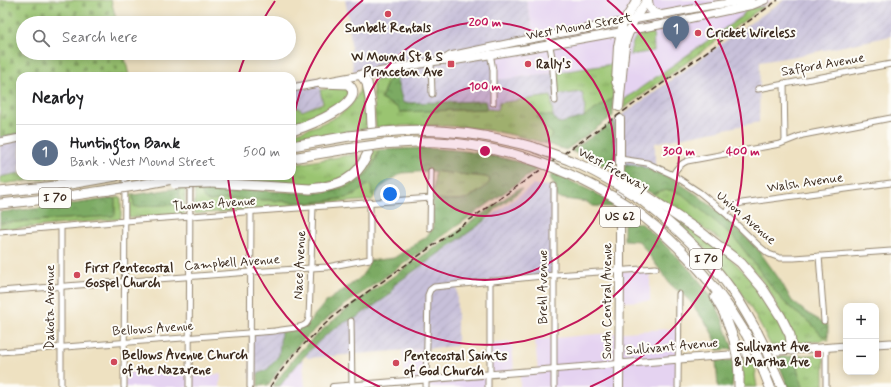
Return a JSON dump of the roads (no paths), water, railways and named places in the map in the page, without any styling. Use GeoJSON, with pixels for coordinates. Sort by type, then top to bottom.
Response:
{"type":"FeatureCollection","features":[{"type":"Feature","properties":{"kind":"highway"},"geometry":{"type":"LineString","coordinates":[[296,129],[321,120],[345,105],[358,90],[361,75]]}},
{"type":"Feature","properties":{"kind":"highway"},"geometry":{"type":"LineString","coordinates":[[361,75],[367,83],[371,106],[372,126]]}},
{"type":"Feature","properties":{"kind":"highway"},"geometry":{"type":"LineString","coordinates":[[321,82],[348,84],[352,90],[350,99]]}},
{"type":"Feature","properties":{"kind":"highway","name":"West Freeway"},"geometry":{"type":"LineString","coordinates":[[296,145],[349,136],[384,132],[428,130],[494,138],[533,147],[565,158],[586,168],[640,195],[704,257],[732,292],[745,312],[767,352],[782,387]]}},
{"type":"Feature","properties":{"kind":"highway","name":"West Freeway"},"geometry":{"type":"LineString","coordinates":[[296,157],[383,144],[445,142],[471,145],[523,157],[545,164],[576,177],[616,198],[640,214],[674,243],[697,266],[723,298],[746,334],[770,387]]}},
{"type":"Feature","properties":{"kind":"highway"},"geometry":{"type":"LineString","coordinates":[[174,181],[310,189],[325,188],[340,183],[352,176],[361,166],[368,153]]}},
{"type":"Feature","properties":{"kind":"highway","name":"I 70"},"geometry":{"type":"LineString","coordinates":[[0,192],[95,180]]}},
{"type":"Feature","properties":{"kind":"highway","name":"I 70"},"geometry":{"type":"LineString","coordinates":[[0,204],[55,198],[174,181]]}},
{"type":"Feature","properties":{"kind":"highway"},"geometry":{"type":"LineString","coordinates":[[640,195],[702,233],[741,263],[763,289],[781,317],[790,335],[792,350]]}},
{"type":"Feature","properties":{"kind":"highway"},"geometry":{"type":"LineString","coordinates":[[697,266],[721,307],[734,340],[738,361],[739,387]]}},
{"type":"Feature","properties":{"kind":"main road"},"geometry":{"type":"LineString","coordinates":[[620,92],[616,82],[618,46],[623,23],[637,0]]}},
{"type":"Feature","properties":{"kind":"main road"},"geometry":{"type":"LineString","coordinates":[[647,0],[651,11],[655,14],[661,15]]}},
{"type":"Feature","properties":{"kind":"main road"},"geometry":{"type":"LineString","coordinates":[[619,107],[626,40],[634,20],[647,0]]}},
{"type":"Feature","properties":{"kind":"main road","name":"West Mound Street"},"geometry":{"type":"LineString","coordinates":[[296,87],[431,62],[444,60],[452,61],[548,36],[708,6],[751,0]]}},
{"type":"Feature","properties":{"kind":"main road","name":"West Mound Street"},"geometry":{"type":"LineString","coordinates":[[756,0],[765,0]]}},
{"type":"Feature","properties":{"kind":"main road","name":"West Mound Street"},"geometry":{"type":"LineString","coordinates":[[490,51],[550,45],[621,32],[747,6],[765,0]]}},
{"type":"Feature","properties":{"kind":"main road","name":"South Central Avenue"},"geometry":{"type":"LineString","coordinates":[[619,387],[620,119]]}},
{"type":"Feature","properties":{"kind":"main road"},"geometry":{"type":"LineString","coordinates":[[0,142],[16,139]]}},
{"type":"Feature","properties":{"kind":"main road"},"geometry":{"type":"LineString","coordinates":[[879,344],[891,343]]}},
{"type":"Feature","properties":{"kind":"main road","name":"Sullivant Avenue"},"geometry":{"type":"LineString","coordinates":[[619,364],[843,346]]}},
{"type":"Feature","properties":{"kind":"street"},"geometry":{"type":"LineString","coordinates":[[548,36],[552,57],[555,101]]}},
{"type":"Feature","properties":{"kind":"street"},"geometry":{"type":"LineString","coordinates":[[490,51],[493,70],[493,103]]}},
{"type":"Feature","properties":{"kind":"street"},"geometry":{"type":"LineString","coordinates":[[431,62],[432,94]]}},
{"type":"Feature","properties":{"kind":"street","name":"Safford Avenue"},"geometry":{"type":"LineString","coordinates":[[758,89],[891,64]]}},
{"type":"Feature","properties":{"kind":"street"},"geometry":{"type":"LineString","coordinates":[[784,84],[785,141]]}},
{"type":"Feature","properties":{"kind":"street"},"geometry":{"type":"LineString","coordinates":[[673,175],[679,166],[687,161],[780,144],[803,135],[891,118]]}},
{"type":"Feature","properties":{"kind":"street","name":"Union Avenue"},"geometry":{"type":"LineString","coordinates":[[620,158],[647,163],[673,175],[699,192],[725,213],[769,254],[780,258],[891,250]]}},
{"type":"Feature","properties":{"kind":"street"},"geometry":{"type":"LineString","coordinates":[[430,228],[431,170]]}},
{"type":"Feature","properties":{"kind":"street"},"geometry":{"type":"LineString","coordinates":[[124,387],[125,180]]}},
{"type":"Feature","properties":{"kind":"street"},"geometry":{"type":"LineString","coordinates":[[189,180],[189,387]]}},
{"type":"Feature","properties":{"kind":"street","name":"Walsh Avenue"},"geometry":{"type":"LineString","coordinates":[[725,213],[732,206],[742,203],[891,183]]}},
{"type":"Feature","properties":{"kind":"street","name":"Brehl Avenue"},"geometry":{"type":"LineString","coordinates":[[554,186],[554,387]]}},
{"type":"Feature","properties":{"kind":"street","name":"Thomas Avenue"},"geometry":{"type":"LineString","coordinates":[[0,232],[431,198]]}},
{"type":"Feature","properties":{"kind":"street","name":"Campbell Avenue"},"geometry":{"type":"LineString","coordinates":[[0,291],[328,267],[370,259],[370,202]]}},
{"type":"Feature","properties":{"kind":"street","name":"Nace Avenue"},"geometry":{"type":"LineString","coordinates":[[307,323],[309,318],[313,207]]}},
{"type":"Feature","properties":{"kind":"street"},"geometry":{"type":"LineString","coordinates":[[250,212],[250,387]]}},
{"type":"Feature","properties":{"kind":"street","name":"Dakota Avenue"},"geometry":{"type":"LineString","coordinates":[[61,227],[61,387]]}},
{"type":"Feature","properties":{"kind":"street"},"geometry":{"type":"LineString","coordinates":[[819,256],[824,321]]}},
{"type":"Feature","properties":{"kind":"street"},"geometry":{"type":"LineString","coordinates":[[426,387],[428,295],[430,290],[434,287],[490,281],[656,268]]}},
{"type":"Feature","properties":{"kind":"street"},"geometry":{"type":"LineString","coordinates":[[488,387],[490,281]]}},
{"type":"Feature","properties":{"kind":"street"},"geometry":{"type":"LineString","coordinates":[[678,387],[679,294]]}},
{"type":"Feature","properties":{"kind":"street"},"geometry":{"type":"LineString","coordinates":[[351,321],[352,386]]}},
{"type":"Feature","properties":{"kind":"street","name":"Bellows Avenue"},"geometry":{"type":"LineString","coordinates":[[0,352],[275,330],[298,327],[307,323]]}},
{"type":"Feature","properties":{"kind":"street"},"geometry":{"type":"LineString","coordinates":[[826,348],[826,387]]}},
{"type":"Feature","properties":{"kind":"street","name":"Sullivant Avenue"},"geometry":{"type":"LineString","coordinates":[[333,387],[619,364]]}},
{"type":"Feature","properties":{"kind":"railway"},"geometry":{"type":"LineString","coordinates":[[270,387],[277,376],[302,347],[339,312],[634,104],[778,0]]}},
{"type":"Feature","properties":{"kind":"place","name":"Sunbelt Rentals"},"geometry":{"type":"Point","coordinates":[388,14]}},
{"type":"Feature","properties":{"kind":"place","name":"Cricket Wireless"},"geometry":{"type":"Point","coordinates":[698,33]}},
{"type":"Feature","properties":{"kind":"place","name":"Huntington Bank"},"geometry":{"type":"Point","coordinates":[676,49]}},
{"type":"Feature","properties":{"kind":"place","name":"W Mound St & S Princeton Ave"},"geometry":{"type":"Point","coordinates":[451,64]}},
{"type":"Feature","properties":{"kind":"place","name":"Rally's"},"geometry":{"type":"Point","coordinates":[528,64]}},
{"type":"Feature","properties":{"kind":"place","name":"First Pentecostal Gospel Church"},"geometry":{"type":"Point","coordinates":[77,275]}},
{"type":"Feature","properties":{"kind":"place","name":"Sullivant Ave & Martha Ave"},"geometry":{"type":"Point","coordinates":[818,354]}},
{"type":"Feature","properties":{"kind":"place","name":"Bellows Avenue Church of the Nazarene"},"geometry":{"type":"Point","coordinates":[114,362]}},
{"type":"Feature","properties":{"kind":"place","name":"Pentecostal Saints of God Church"},"geometry":{"type":"Point","coordinates":[396,363]}}]}
